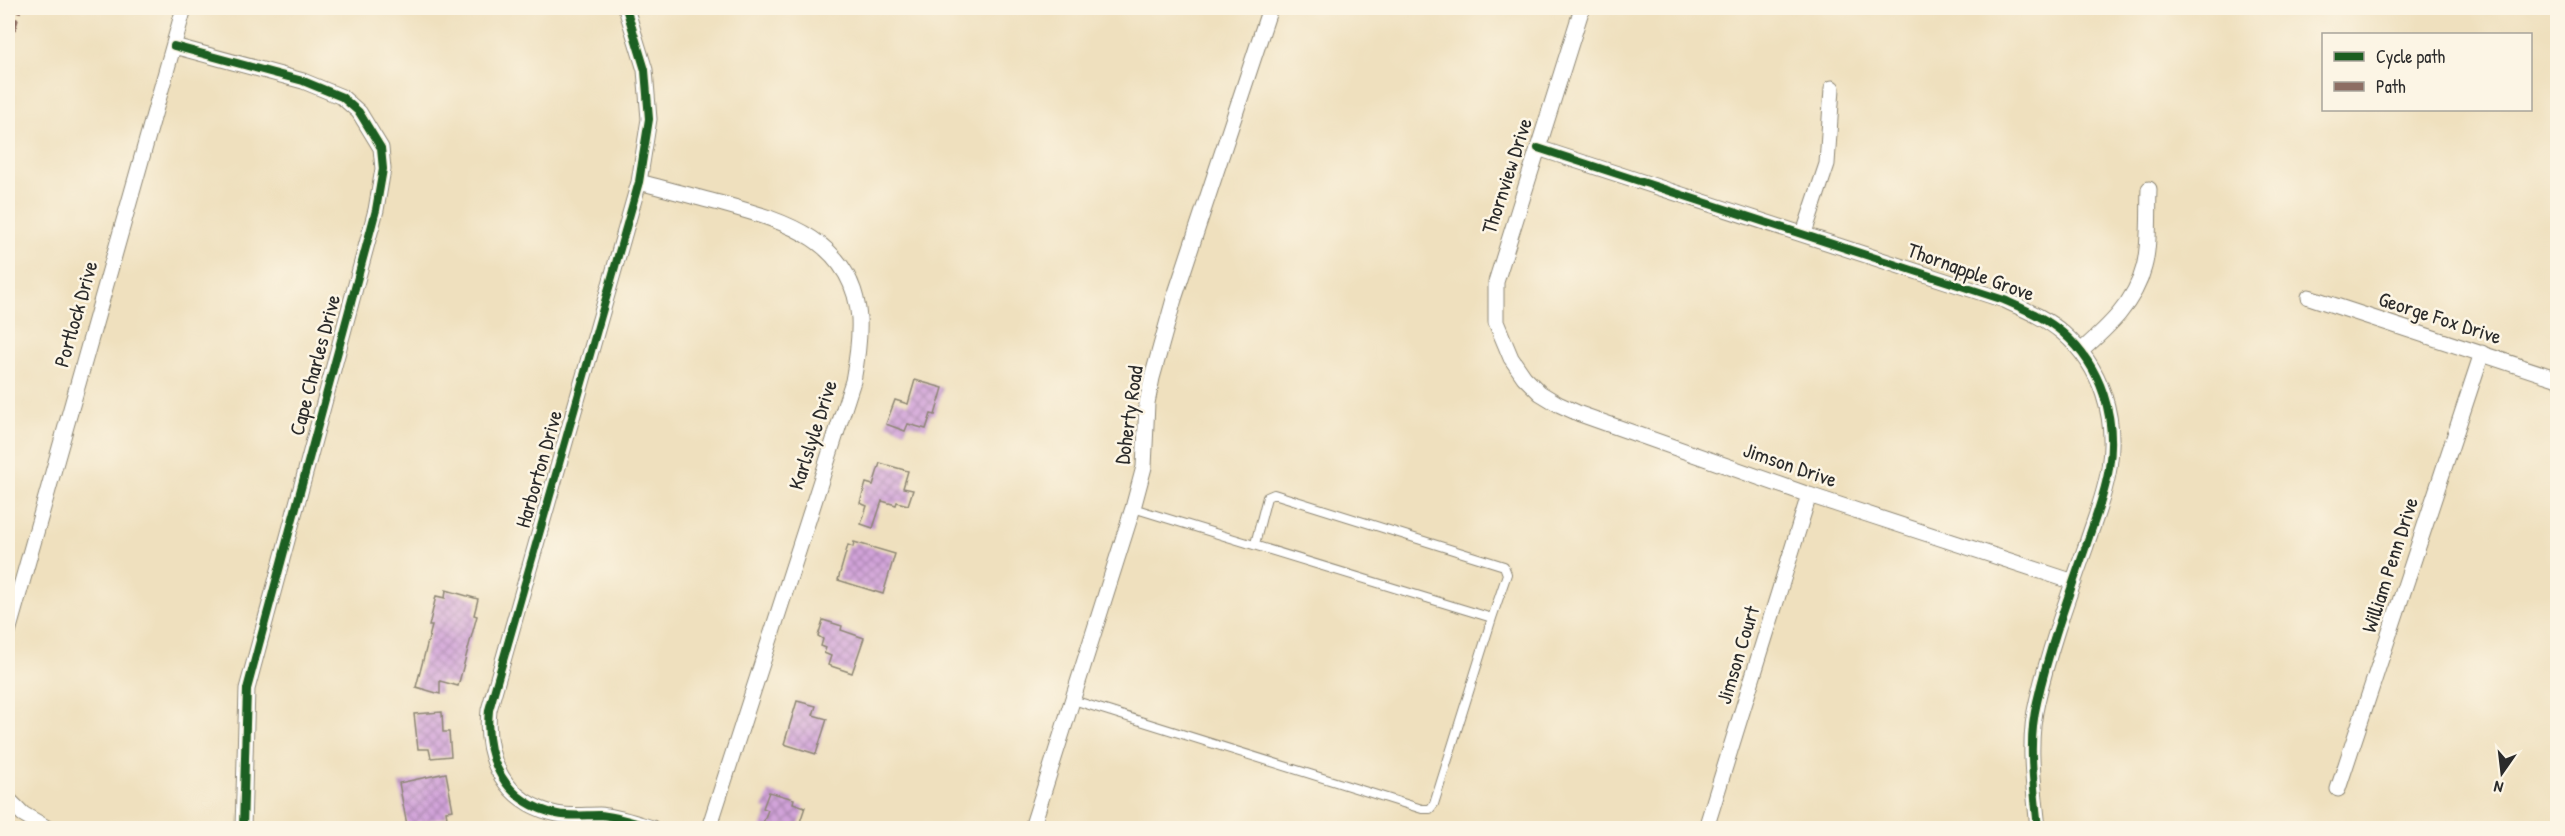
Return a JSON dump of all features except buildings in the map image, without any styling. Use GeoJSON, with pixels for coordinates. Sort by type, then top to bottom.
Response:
{"type":"FeatureCollection","features":[{"type":"Feature","properties":{"kind":"street","name":"Portlock Drive"},"geometry":{"type":"LineString","coordinates":[[8,633],[184,8]]}},
{"type":"Feature","properties":{"kind":"street","name":"Harborton Drive"},"geometry":{"type":"LineString","coordinates":[[626,8],[645,70],[647,90],[649,119],[639,182],[489,710],[487,732],[490,751],[498,770],[508,786],[523,800],[541,810],[560,815],[600,815],[620,818],[652,828]]}},
{"type":"Feature","properties":{"kind":"street","name":"Doherty Road"},"geometry":{"type":"LineString","coordinates":[[1032,828],[1133,508],[1144,467],[1147,403],[1174,299],[1270,8]]}},
{"type":"Feature","properties":{"kind":"street","name":"Thornview Drive"},"geometry":{"type":"LineString","coordinates":[[1511,358],[1496,322],[1496,282],[1582,8]]}},
{"type":"Feature","properties":{"kind":"street","name":"Cape Charles Drive"},"geometry":{"type":"LineString","coordinates":[[174,45],[303,81],[342,97],[359,112],[381,148],[383,168],[376,210],[247,689],[243,828]]}},
{"type":"Feature","properties":{"kind":"street"},"geometry":{"type":"LineString","coordinates":[[1804,233],[1827,164],[1832,88]]}},
{"type":"Feature","properties":{"kind":"street","name":"Thornapple Grove"},"geometry":{"type":"LineString","coordinates":[[1538,148],[2004,300],[2036,314],[2062,332],[2081,351],[2106,397],[2112,442],[2104,492],[2036,705],[2032,769],[2038,828]]}},
{"type":"Feature","properties":{"kind":"street","name":"Karlslyle Drive"},"geometry":{"type":"LineString","coordinates":[[639,182],[770,217],[797,228],[838,260],[852,288],[859,316],[859,350],[853,381],[710,828]]}},
{"type":"Feature","properties":{"kind":"street"},"geometry":{"type":"LineString","coordinates":[[2081,351],[2104,331],[2128,303],[2139,284],[2145,266],[2149,189]]}},
{"type":"Feature","properties":{"kind":"street","name":"George Fox Drive"},"geometry":{"type":"LineString","coordinates":[[2309,297],[2558,379]]}},
{"type":"Feature","properties":{"kind":"street","name":"William Penn Drive"},"geometry":{"type":"LineString","coordinates":[[2338,789],[2482,353]]}},
{"type":"Feature","properties":{"kind":"street","name":"Jimson Drive"},"geometry":{"type":"LineString","coordinates":[[1511,358],[1524,377],[1540,393],[1580,414],[1809,495],[2074,582]]}},
{"type":"Feature","properties":{"kind":"street","name":"Jimson Court"},"geometry":{"type":"LineString","coordinates":[[1706,828],[1809,495]]}},
{"type":"Feature","properties":{"kind":"street"},"geometry":{"type":"LineString","coordinates":[[8,799],[23,814],[47,828]]}},
{"type":"Feature","properties":{"kind":"lane"},"geometry":{"type":"LineString","coordinates":[[1073,700],[1430,810],[1434,804],[1507,574],[1504,566],[1274,494],[1268,498],[1255,544]]}},
{"type":"Feature","properties":{"kind":"lane"},"geometry":{"type":"LineString","coordinates":[[1133,508],[1492,618]]}},
{"type":"Feature","properties":{"kind":"marked path"},"geometry":{"type":"LineString","coordinates":[[8,47],[19,8]]}},
{"type":"Feature","properties":{"kind":"cycle path"},"geometry":{"type":"LineString","coordinates":[[626,8],[645,70],[649,119],[639,182],[489,710],[488,728],[490,746],[502,777],[524,800],[557,814],[606,816],[652,828]]}},
{"type":"Feature","properties":{"kind":"cycle path"},"geometry":{"type":"LineString","coordinates":[[174,46],[303,81],[342,97],[359,112],[381,148],[383,169],[376,210],[247,689],[243,828]]}},
{"type":"Feature","properties":{"kind":"cycle path"},"geometry":{"type":"LineString","coordinates":[[1538,148],[2004,300],[2035,314],[2063,333],[2088,361],[2104,394],[2108,412],[2111,431],[2109,468],[2102,498],[2059,623],[2037,702],[2032,749],[2038,828]]}}]}
